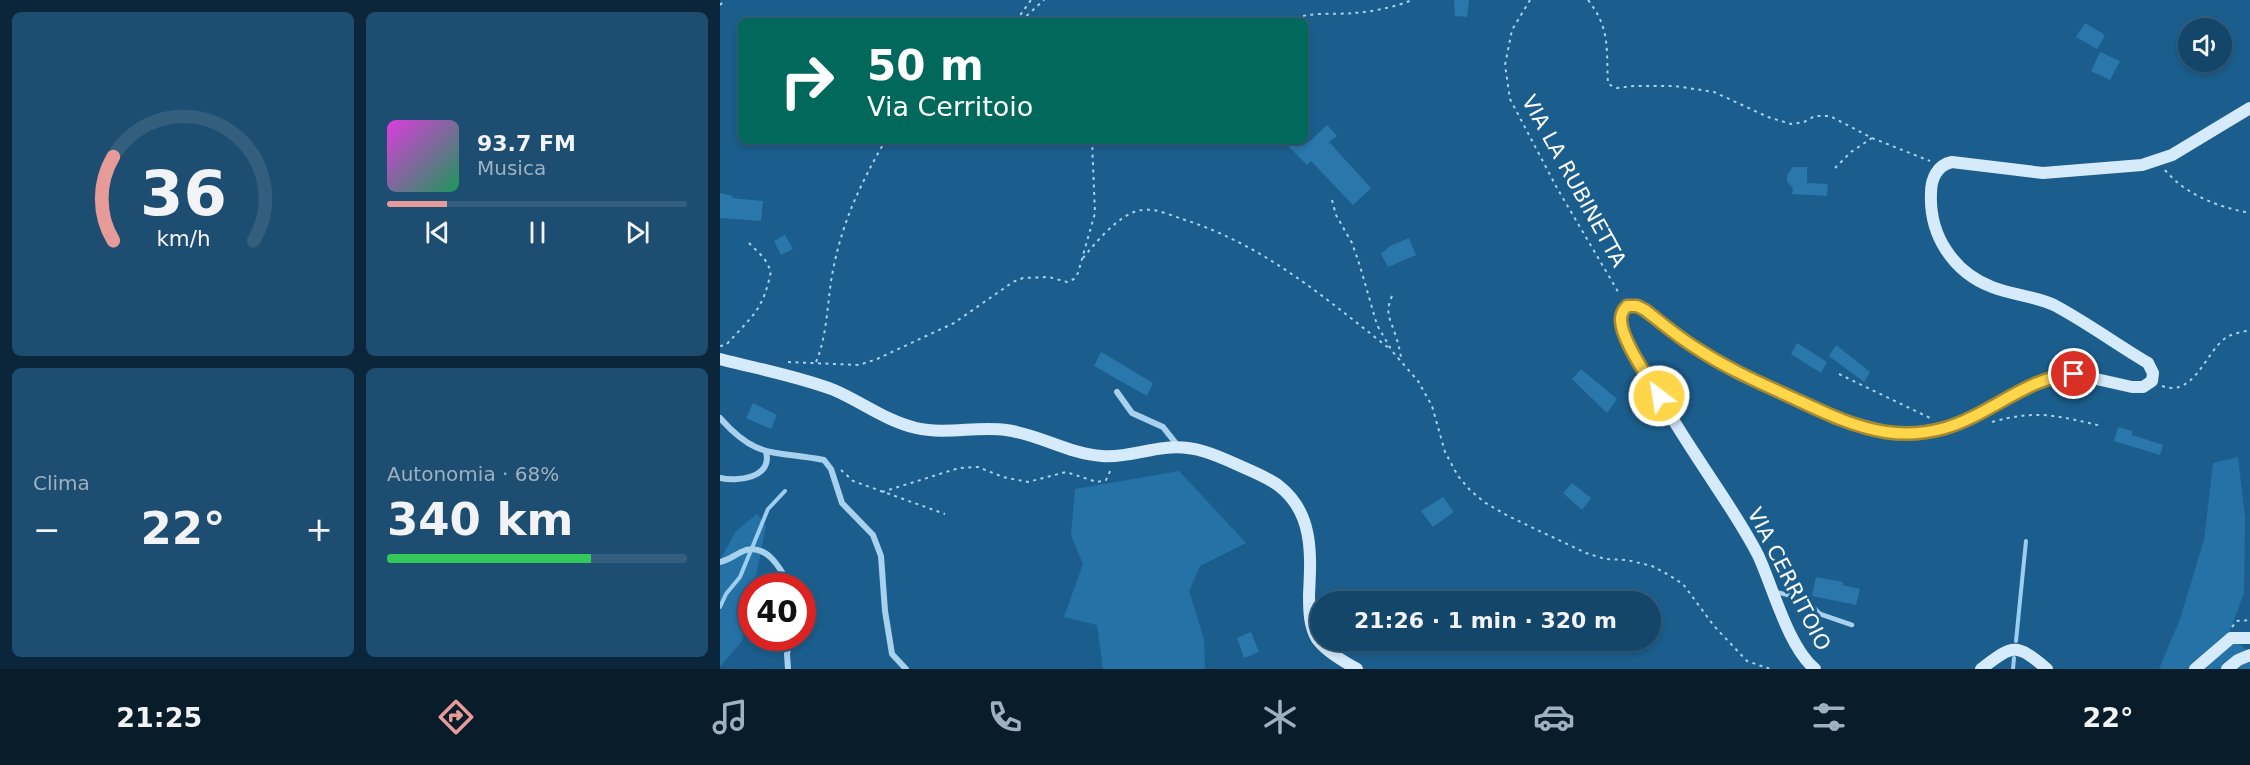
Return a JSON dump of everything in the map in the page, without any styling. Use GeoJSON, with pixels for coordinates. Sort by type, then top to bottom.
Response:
{"type":"FeatureCollection","features":[{"type":"Feature","properties":{"kind":"street"},"geometry":{"type":"LineString","coordinates":[[1627,306],[1637,306],[1645,310],[1695,348],[1737,372],[1838,419],[1888,432],[1916,433],[1970,419],[2037,383],[2058,375],[2074,374],[2132,387],[2143,387],[2152,381],[2153,373],[2148,363],[2051,304],[1991,287],[1968,274],[1952,261],[1939,239],[1931,208],[1933,179],[1938,170],[1952,162],[2043,173],[2101,169],[2157,161],[2202,138],[2250,108]]}},
{"type":"Feature","properties":{"kind":"street","name":"VIA CERRITOIO"},"geometry":{"type":"LineString","coordinates":[[1627,306],[1622,312],[1621,320],[1636,358],[1758,555],[1794,641],[1809,664],[1815,669]]}},
{"type":"Feature","properties":{"kind":"street"},"geometry":{"type":"LineString","coordinates":[[720,359],[816,384],[891,420],[916,428],[930,431],[1009,430],[1083,454],[1107,456],[1178,447],[1204,450],[1261,476],[1278,485],[1300,510],[1310,541],[1309,606],[1312,627],[1317,638],[1329,651],[1356,669]]}},
{"type":"Feature","properties":{"kind":"street"},"geometry":{"type":"LineString","coordinates":[[1117,392],[1132,413],[1163,427],[1178,447]]}},
{"type":"Feature","properties":{"kind":"street"},"geometry":{"type":"LineString","coordinates":[[720,417],[734,434],[748,445],[766,453],[798,455],[824,460],[831,469],[842,503],[873,535],[881,556],[885,612],[892,654],[906,669]]}},
{"type":"Feature","properties":{"kind":"street"},"geometry":{"type":"LineString","coordinates":[[720,478],[741,480],[752,477],[763,468],[767,458],[766,453]]}},
{"type":"Feature","properties":{"kind":"street"},"geometry":{"type":"LineString","coordinates":[[720,561],[730,559],[747,550],[760,551],[770,556],[781,573]]}},
{"type":"Feature","properties":{"kind":"street"},"geometry":{"type":"LineString","coordinates":[[2195,669],[2231,638],[2250,638]]}},
{"type":"Feature","properties":{"kind":"street"},"geometry":{"type":"LineString","coordinates":[[1981,669],[2002,654],[2014,650],[2029,654],[2047,669]]}},
{"type":"Feature","properties":{"kind":"street"},"geometry":{"type":"LineString","coordinates":[[787,651],[788,669]]}},
{"type":"Feature","properties":{"kind":"street"},"geometry":{"type":"LineString","coordinates":[[2228,669],[2238,660],[2250,655]]}},
{"type":"Feature","properties":{"kind":"lane"},"geometry":{"type":"LineString","coordinates":[[1773,591],[1804,599],[1820,614],[1852,625]]}},
{"type":"Feature","properties":{"kind":"path"},"geometry":{"type":"LineString","coordinates":[[720,5],[725,0]]}},
{"type":"Feature","properties":{"kind":"path"},"geometry":{"type":"LineString","coordinates":[[1018,18],[1031,0]]}},
{"type":"Feature","properties":{"kind":"path"},"geometry":{"type":"LineString","coordinates":[[1024,18],[1044,0]]}},
{"type":"Feature","properties":{"kind":"path"},"geometry":{"type":"LineString","coordinates":[[1294,18],[1367,12],[1412,0]]}},
{"type":"Feature","properties":{"kind":"path","name":"VIA LA RUBINETTA"},"geometry":{"type":"LineString","coordinates":[[1530,0],[1512,30],[1505,65],[1510,99],[1557,188],[1627,306]]}},
{"type":"Feature","properties":{"kind":"path"},"geometry":{"type":"LineString","coordinates":[[1588,0],[1607,36],[1608,84],[1611,87],[1656,85],[1692,87],[1714,92],[1768,117],[1791,124],[1804,122],[1823,114],[1920,159],[1947,163]]}},
{"type":"Feature","properties":{"kind":"path"},"geometry":{"type":"LineString","coordinates":[[1835,168],[1872,138]]}},
{"type":"Feature","properties":{"kind":"path"},"geometry":{"type":"LineString","coordinates":[[883,144],[857,192],[847,219],[833,268],[827,316],[816,362],[859,365],[954,323],[1013,282],[1036,277],[1049,277],[1067,282],[1074,279],[1078,273],[1095,213],[1092,144]]}},
{"type":"Feature","properties":{"kind":"path"},"geometry":{"type":"LineString","coordinates":[[2157,161],[2171,178],[2194,194],[2220,206],[2250,213]]}},
{"type":"Feature","properties":{"kind":"path"},"geometry":{"type":"LineString","coordinates":[[1332,200],[1336,216],[1355,252],[1377,325],[1392,351],[1419,381],[1432,406],[1445,452],[1458,477],[1484,502],[1533,529],[1605,560],[1627,560],[1652,566],[1667,574],[1683,584],[1714,626],[1747,661],[1770,669]]}},
{"type":"Feature","properties":{"kind":"path"},"geometry":{"type":"LineString","coordinates":[[1082,260],[1103,235],[1127,216],[1141,210],[1155,210],[1217,231],[1268,258],[1334,304],[1392,351]]}},
{"type":"Feature","properties":{"kind":"path"},"geometry":{"type":"LineString","coordinates":[[720,346],[726,345],[758,312],[767,291],[771,271],[764,258],[749,243]]}},
{"type":"Feature","properties":{"kind":"path"},"geometry":{"type":"LineString","coordinates":[[1392,296],[1387,307],[1388,315],[1402,363]]}},
{"type":"Feature","properties":{"kind":"path"},"geometry":{"type":"LineString","coordinates":[[2152,381],[2167,388],[2184,385],[2197,374],[2225,338],[2250,330]]}},
{"type":"Feature","properties":{"kind":"path"},"geometry":{"type":"LineString","coordinates":[[1839,374],[1949,426]]}},
{"type":"Feature","properties":{"kind":"path"},"geometry":{"type":"LineString","coordinates":[[1992,422],[2021,414],[2036,414],[2102,426]]}},
{"type":"Feature","properties":{"kind":"path"},"geometry":{"type":"LineString","coordinates":[[882,492],[959,468],[978,467],[1003,477],[1028,482],[1066,472],[1097,482],[1106,480],[1111,470],[1107,456]]}},
{"type":"Feature","properties":{"kind":"path"},"geometry":{"type":"LineString","coordinates":[[824,460],[840,469],[853,481],[945,514]]}},
{"type":"Feature","properties":{"kind":"shaded area"},"geometry":{"type":"Polygon","coordinates":[[[2238,457],[2245,517],[2244,593],[2229,633],[2250,654],[2250,669],[2159,669],[2180,619],[2204,540],[2213,463],[2238,457]]]}},
{"type":"Feature","properties":{"kind":"shaded area"},"geometry":{"type":"Polygon","coordinates":[[[1179,471],[1246,543],[1200,566],[1189,591],[1204,639],[1205,669],[1103,669],[1097,625],[1064,617],[1083,564],[1071,535],[1075,489],[1179,471]]]}},
{"type":"Feature","properties":{"kind":"shaded area"},"geometry":{"type":"Polygon","coordinates":[[[757,514],[766,526],[757,573],[738,573],[738,646],[720,667],[720,560],[736,531],[757,514]]]}},
{"type":"Feature","properties":{"kind":"building"},"geometry":{"type":"Polygon","coordinates":[[[1454,0],[1469,0],[1467,17],[1455,16],[1454,0]]]}},
{"type":"Feature","properties":{"kind":"building"},"geometry":{"type":"Polygon","coordinates":[[[2085,23],[2105,35],[2097,49],[2076,37],[2085,23]]]}},
{"type":"Feature","properties":{"kind":"building"},"geometry":{"type":"Polygon","coordinates":[[[2100,52],[2120,61],[2110,80],[2091,71],[2100,52]]]}},
{"type":"Feature","properties":{"kind":"building"},"geometry":{"type":"Polygon","coordinates":[[[1327,125],[1337,136],[1329,142],[1371,188],[1353,205],[1311,161],[1307,165],[1286,144],[1308,144],[1327,125]]]}},
{"type":"Feature","properties":{"kind":"building"},"geometry":{"type":"Polygon","coordinates":[[[1793,167],[1807,167],[1807,183],[1828,184],[1827,196],[1792,194],[1793,188],[1787,182],[1787,175],[1793,167]]]}},
{"type":"Feature","properties":{"kind":"building"},"geometry":{"type":"Polygon","coordinates":[[[720,193],[733,196],[732,198],[763,201],[761,221],[720,218],[720,193]]]}},
{"type":"Feature","properties":{"kind":"building"},"geometry":{"type":"Polygon","coordinates":[[[785,235],[793,249],[781,255],[774,241],[785,235]]]}},
{"type":"Feature","properties":{"kind":"building"},"geometry":{"type":"Polygon","coordinates":[[[1409,238],[1416,255],[1388,267],[1381,254],[1390,246],[1409,238]]]}},
{"type":"Feature","properties":{"kind":"building"},"geometry":{"type":"Polygon","coordinates":[[[1797,343],[1827,362],[1821,373],[1791,354],[1797,343]]]}},
{"type":"Feature","properties":{"kind":"building"},"geometry":{"type":"Polygon","coordinates":[[[1836,345],[1870,372],[1864,382],[1829,356],[1836,345]]]}},
{"type":"Feature","properties":{"kind":"building"},"geometry":{"type":"Polygon","coordinates":[[[1101,352],[1153,383],[1147,396],[1094,366],[1101,352]]]}},
{"type":"Feature","properties":{"kind":"building"},"geometry":{"type":"Polygon","coordinates":[[[1581,369],[1617,399],[1607,413],[1572,379],[1581,369]]]}},
{"type":"Feature","properties":{"kind":"building"},"geometry":{"type":"Polygon","coordinates":[[[753,403],[777,415],[771,429],[746,418],[753,403]]]}},
{"type":"Feature","properties":{"kind":"building"},"geometry":{"type":"Polygon","coordinates":[[[2118,427],[2132,431],[2132,435],[2163,445],[2160,455],[2114,441],[2118,427]]]}},
{"type":"Feature","properties":{"kind":"building"},"geometry":{"type":"Polygon","coordinates":[[[1572,483],[1591,498],[1582,510],[1563,493],[1572,483]]]}},
{"type":"Feature","properties":{"kind":"building"},"geometry":{"type":"Polygon","coordinates":[[[1443,497],[1454,512],[1433,527],[1421,511],[1443,497]]]}},
{"type":"Feature","properties":{"kind":"building"},"geometry":{"type":"Polygon","coordinates":[[[1816,577],[1843,582],[1842,585],[1860,589],[1856,605],[1812,596],[1816,577]]]}},
{"type":"Feature","properties":{"kind":"building"},"geometry":{"type":"Polygon","coordinates":[[[1251,632],[1259,652],[1244,658],[1237,638],[1251,632]]]}},
{"type":"Feature","properties":{"kind":"waterway"},"geometry":{"type":"LineString","coordinates":[[720,607],[726,594],[740,577],[768,509],[785,491]]}},
{"type":"Feature","properties":{"kind":"waterway"},"geometry":{"type":"LineString","coordinates":[[2016,641],[2026,541]]}},
{"type":"Feature","properties":{"kind":"waterway"},"geometry":{"type":"LineString","coordinates":[[2013,669],[2014,658]]}},
{"type":"Feature","properties":{"kind":"route"},"geometry":{"type":"LineString","coordinates":[[1659,396],[1636,358],[1623,330],[1622,312],[1627,306],[1637,306],[1645,310],[1695,348],[1774,390],[1838,419],[1888,432],[1916,433],[1961,423],[2037,383],[2058,375],[2074,374]]}}]}
